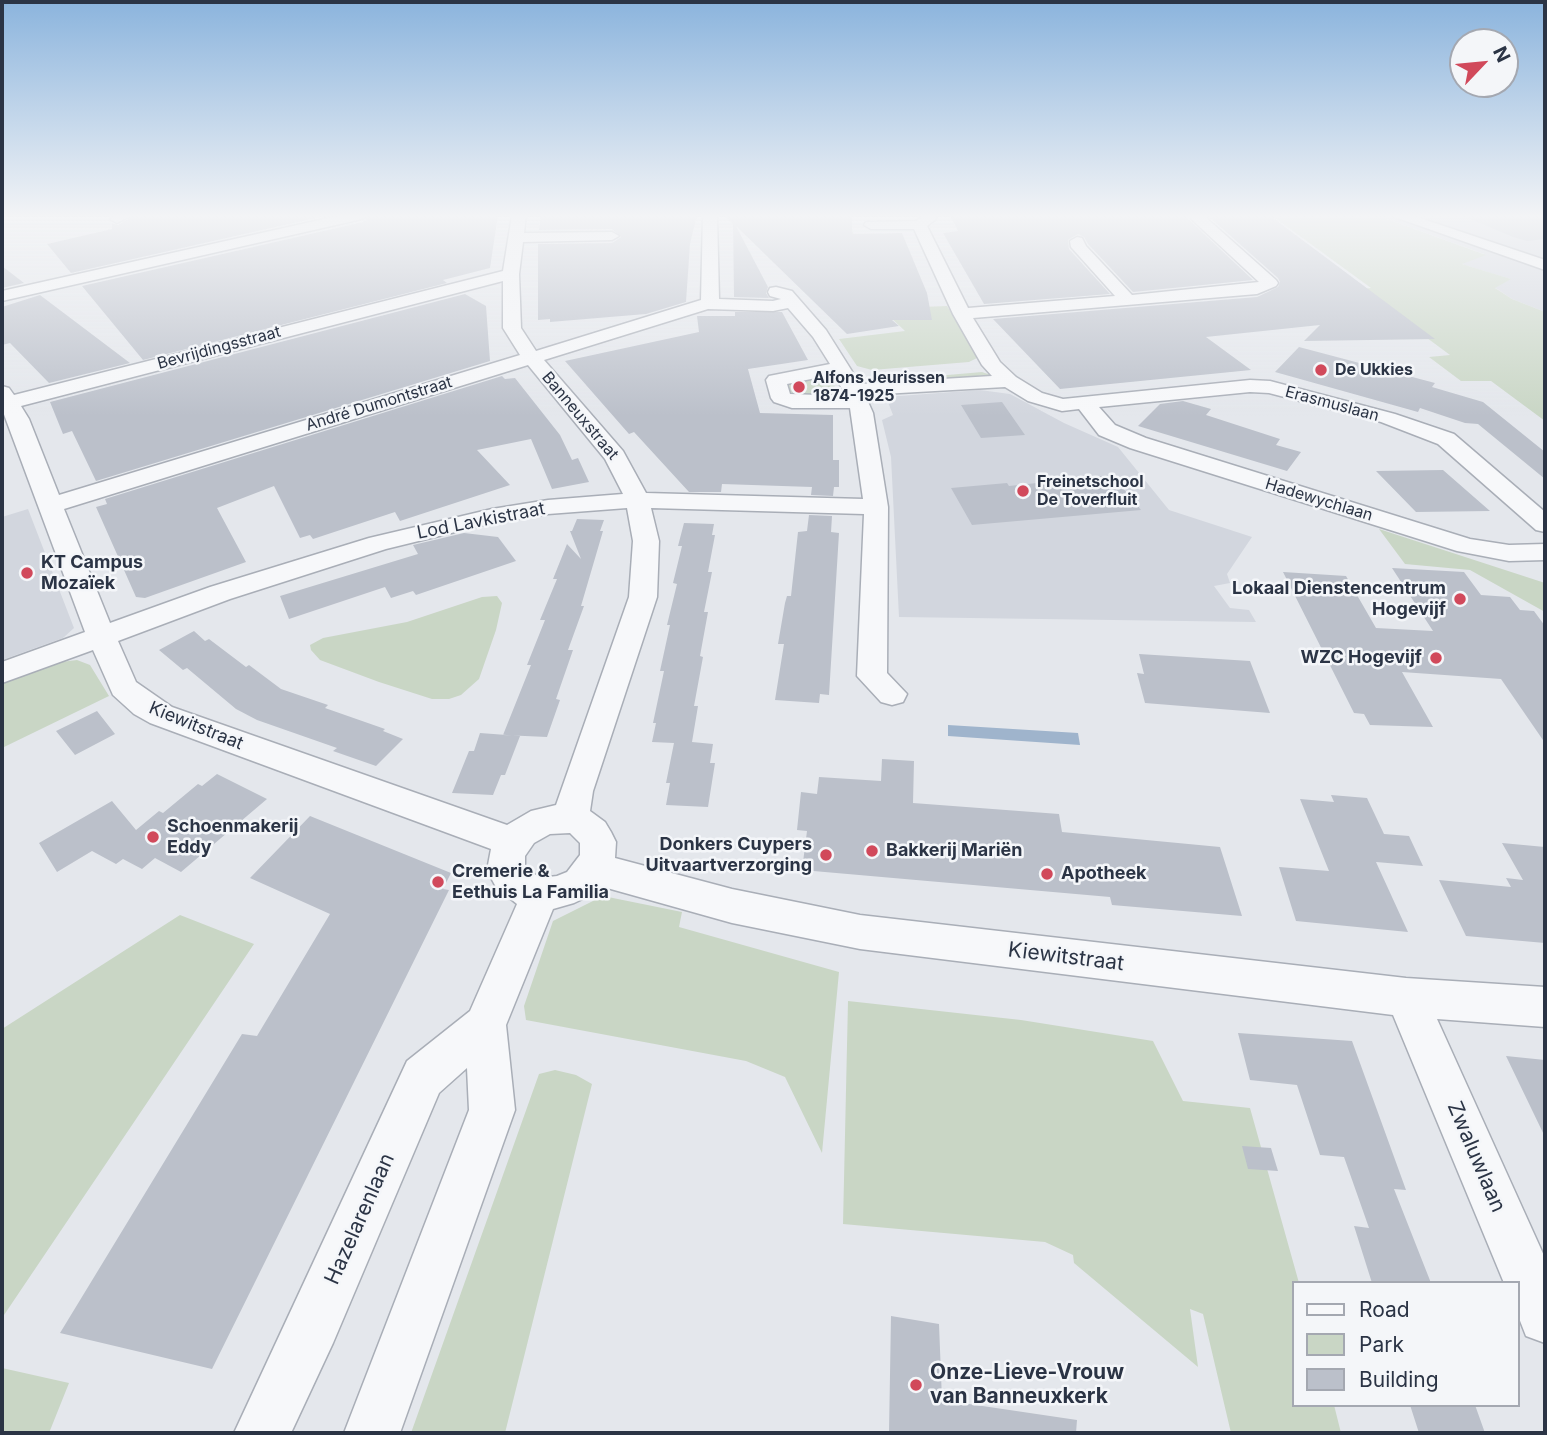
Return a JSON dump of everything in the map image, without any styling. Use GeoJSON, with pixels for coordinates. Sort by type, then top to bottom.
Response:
{"type":"FeatureCollection","features":[{"type":"Feature","properties":{"kind":"street"},"geometry":{"type":"LineString","coordinates":[[2,296],[64,282]]}},
{"type":"Feature","properties":{"kind":"street","name":"Bevrijdingsstraat"},"geometry":{"type":"LineString","coordinates":[[7,405],[479,282]]}},
{"type":"Feature","properties":{"kind":"street","name":"Banneuxstraat"},"geometry":{"type":"LineString","coordinates":[[510,282],[512,328],[520,344],[614,456],[628,478],[637,500],[646,541],[643,597],[576,791],[570,819]]}},
{"type":"Feature","properties":{"kind":"street"},"geometry":{"type":"LineString","coordinates":[[709,282],[709,298]]}},
{"type":"Feature","properties":{"kind":"street"},"geometry":{"type":"LineString","coordinates":[[949,282],[962,314],[992,365],[1009,381]]}},
{"type":"Feature","properties":{"kind":"street"},"geometry":{"type":"LineString","coordinates":[[1111,282],[1128,300]]}},
{"type":"Feature","properties":{"kind":"street"},"geometry":{"type":"LineString","coordinates":[[962,314],[1257,289],[1269,282]]}},
{"type":"Feature","properties":{"kind":"street","name":"André Dumontstraat"},"geometry":{"type":"LineString","coordinates":[[52,505],[531,357],[709,298],[774,306],[793,302],[820,334],[850,384]]}},
{"type":"Feature","properties":{"kind":"street"},"geometry":{"type":"LineString","coordinates":[[850,384],[992,365]]}},
{"type":"Feature","properties":{"kind":"street"},"geometry":{"type":"LineString","coordinates":[[850,384],[1009,381]]}},
{"type":"Feature","properties":{"kind":"street","name":"Erasmuslaan"},"geometry":{"type":"LineString","coordinates":[[1009,381],[1035,397],[1062,405],[1250,386],[1270,387],[1388,418],[1446,439],[1545,525]]}},
{"type":"Feature","properties":{"kind":"street"},"geometry":{"type":"LineString","coordinates":[[850,384],[863,413],[876,507],[872,676],[892,694]]}},
{"type":"Feature","properties":{"kind":"street","name":"Hadewychlaan"},"geometry":{"type":"LineString","coordinates":[[1084,403],[1112,433],[1138,443],[1466,546],[1509,553],[1545,552]]}},
{"type":"Feature","properties":{"kind":"street","name":"Kiewitstraat"},"geometry":{"type":"LineString","coordinates":[[7,405],[52,505],[101,636],[124,688],[161,716],[513,842]]}},
{"type":"Feature","properties":{"kind":"street","name":"Lod Lavkistraat"},"geometry":{"type":"LineString","coordinates":[[2,673],[220,593],[430,529],[548,507],[637,500],[876,507]]}},
{"type":"Feature","properties":{"kind":"street"},"geometry":{"type":"LineString","coordinates":[[570,819],[582,823],[598,842],[598,855],[593,868],[571,888],[540,894],[526,891],[509,876],[506,865],[513,842],[521,833],[543,821],[570,819]]}},
{"type":"Feature","properties":{"kind":"street","name":"Kiewitstraat"},"geometry":{"type":"LineString","coordinates":[[593,868],[732,906],[860,932],[1406,997],[1545,1007]]}},
{"type":"Feature","properties":{"kind":"street","name":"Hazelarenlaan"},"geometry":{"type":"LineString","coordinates":[[262,1433],[314,1324],[423,1077],[485,1025],[540,894]]}},
{"type":"Feature","properties":{"kind":"street","name":"Zwaluwlaan"},"geometry":{"type":"LineString","coordinates":[[1406,997],[1545,1317]]}},
{"type":"Feature","properties":{"kind":"street","name":"Hazelarenlaan"},"geometry":{"type":"LineString","coordinates":[[372,1433],[492,1110],[485,1025]]}},
{"type":"Feature","properties":{"kind":"shaded area"},"geometry":{"type":"Polygon","coordinates":[[[1504,282],[1545,282],[1545,312],[1512,299],[1494,287],[1504,282]]]}},
{"type":"Feature","properties":{"kind":"shaded area","name":"Freinetschool De Toverfluit"},"geometry":{"type":"Polygon","coordinates":[[[980,390],[1010,394],[1064,423],[1118,447],[1169,510],[1252,537],[1227,574],[1230,583],[1214,586],[1230,608],[1249,610],[1256,622],[899,617],[891,457],[882,420],[893,415],[886,397],[980,390]]]}},
{"type":"Feature","properties":{"kind":"shaded area","name":"KT Campus Mozaïek"},"geometry":{"type":"Polygon","coordinates":[[[28,509],[74,628],[63,638],[2,660],[2,517],[28,509]]]}},
{"type":"Feature","properties":{"kind":"green space"},"geometry":{"type":"Polygon","coordinates":[[[853,282],[868,282],[869,287],[894,308],[947,306],[979,357],[969,362],[872,370],[857,366],[839,339],[905,331],[853,282]]]}},
{"type":"Feature","properties":{"kind":"green space"},"geometry":{"type":"Polygon","coordinates":[[[1363,282],[1506,282],[1495,288],[1512,299],[1545,312],[1545,421],[1491,381],[1461,381],[1429,357],[1450,355],[1361,289],[1371,288],[1363,282]]]}},
{"type":"Feature","properties":{"kind":"green space"},"geometry":{"type":"Polygon","coordinates":[[[982,372],[991,375],[869,384],[867,382],[982,372]]]}},
{"type":"Feature","properties":{"kind":"green space"},"geometry":{"type":"Polygon","coordinates":[[[831,375],[839,399],[790,398],[783,379],[831,375]]]}},
{"type":"Feature","properties":{"kind":"green space"},"geometry":{"type":"Polygon","coordinates":[[[1379,529],[1545,583],[1545,612],[1470,570],[1405,564],[1379,529]]]}},
{"type":"Feature","properties":{"kind":"green space"},"geometry":{"type":"Polygon","coordinates":[[[497,596],[502,603],[479,679],[461,695],[449,699],[432,699],[379,682],[320,660],[311,650],[310,645],[323,638],[407,622],[482,597],[497,596]]]}},
{"type":"Feature","properties":{"kind":"green space"},"geometry":{"type":"Polygon","coordinates":[[[77,660],[90,665],[109,696],[2,748],[2,682],[53,663],[77,660]]]}},
{"type":"Feature","properties":{"kind":"green space"},"geometry":{"type":"Polygon","coordinates":[[[603,896],[682,912],[679,927],[839,972],[822,1153],[785,1077],[746,1061],[526,1020],[524,1006],[553,921],[603,896]]]}},
{"type":"Feature","properties":{"kind":"green space"},"geometry":{"type":"Polygon","coordinates":[[[180,915],[254,944],[2,1318],[2,1029],[180,915]]]}},
{"type":"Feature","properties":{"kind":"green space"},"geometry":{"type":"Polygon","coordinates":[[[848,1001],[1021,1020],[1153,1041],[1183,1101],[1250,1108],[1298,1281],[1292,1281],[1292,1407],[1334,1407],[1341,1433],[1231,1433],[1203,1314],[1190,1309],[1198,1367],[1074,1263],[1073,1255],[1045,1242],[843,1224],[848,1001]]]}},
{"type":"Feature","properties":{"kind":"green space"},"geometry":{"type":"Polygon","coordinates":[[[555,1070],[576,1075],[592,1084],[505,1433],[411,1433],[539,1074],[555,1070]]]}},
{"type":"Feature","properties":{"kind":"green space"},"geometry":{"type":"Polygon","coordinates":[[[2,1368],[69,1383],[49,1433],[2,1433],[2,1368]]]}},
{"type":"Feature","properties":{"kind":"water"},"geometry":{"type":"Polygon","coordinates":[[[948,725],[1078,733],[1080,745],[948,736],[948,725]]]}},
{"type":"Feature","properties":{"kind":"building"},"geometry":{"type":"Polygon","coordinates":[[[2,282],[24,283],[2,288],[2,282]]]}},
{"type":"Feature","properties":{"kind":"building"},"geometry":{"type":"Polygon","coordinates":[[[100,282],[447,283],[143,360],[82,286],[100,282]]]}},
{"type":"Feature","properties":{"kind":"building"},"geometry":{"type":"Polygon","coordinates":[[[538,282],[687,282],[686,302],[646,314],[550,322],[550,319],[538,320],[538,282]]]}},
{"type":"Feature","properties":{"kind":"building"},"geometry":{"type":"Polygon","coordinates":[[[734,282],[765,282],[768,287],[766,293],[769,298],[734,297],[734,282]]]}},
{"type":"Feature","properties":{"kind":"building"},"geometry":{"type":"Polygon","coordinates":[[[794,282],[922,282],[932,320],[892,320],[899,326],[847,334],[794,282]]]}},
{"type":"Feature","properties":{"kind":"building"},"geometry":{"type":"Polygon","coordinates":[[[971,282],[1099,282],[1110,294],[984,304],[971,282]]]}},
{"type":"Feature","properties":{"kind":"building"},"geometry":{"type":"Polygon","coordinates":[[[1124,282],[1233,282],[1133,292],[1124,282]]]}},
{"type":"Feature","properties":{"kind":"building"},"geometry":{"type":"Polygon","coordinates":[[[1280,282],[1359,282],[1435,339],[1304,341],[1320,325],[1206,337],[1251,370],[1060,389],[993,319],[1257,297],[1278,287],[1280,282]]]}},
{"type":"Feature","properties":{"kind":"building"},"geometry":{"type":"Polygon","coordinates":[[[465,294],[486,306],[490,361],[96,481],[72,431],[63,434],[50,402],[465,294]]]}},
{"type":"Feature","properties":{"kind":"building"},"geometry":{"type":"Polygon","coordinates":[[[40,295],[130,363],[49,383],[10,343],[2,345],[2,307],[40,295]]]}},
{"type":"Feature","properties":{"kind":"building"},"geometry":{"type":"Polygon","coordinates":[[[735,312],[782,312],[808,360],[748,369],[760,413],[833,415],[833,460],[839,460],[839,487],[834,487],[833,496],[811,495],[812,487],[722,484],[721,492],[689,492],[634,432],[629,434],[565,361],[699,332],[697,316],[735,316],[735,312]]]}},
{"type":"Feature","properties":{"kind":"building"},"geometry":{"type":"Polygon","coordinates":[[[1299,347],[1435,383],[1432,387],[1483,402],[1545,452],[1545,479],[1478,424],[1465,423],[1420,408],[1418,412],[1275,372],[1299,347]]]}},
{"type":"Feature","properties":{"kind":"building"},"geometry":{"type":"Polygon","coordinates":[[[502,376],[505,379],[515,378],[560,435],[572,460],[578,458],[589,482],[552,489],[531,439],[477,450],[510,485],[400,521],[395,512],[313,539],[310,535],[300,538],[274,486],[217,508],[246,562],[145,598],[136,597],[96,507],[107,504],[105,499],[502,376]]]}},
{"type":"Feature","properties":{"kind":"building"},"geometry":{"type":"Polygon","coordinates":[[[1183,401],[1211,409],[1206,415],[1280,439],[1276,445],[1301,452],[1287,471],[1138,426],[1160,404],[1183,401]]]}},
{"type":"Feature","properties":{"kind":"building"},"geometry":{"type":"Polygon","coordinates":[[[1002,402],[1025,435],[981,438],[961,405],[1002,402]]]}},
{"type":"Feature","properties":{"kind":"building"},"geometry":{"type":"Polygon","coordinates":[[[1443,470],[1490,511],[1416,512],[1376,471],[1443,470]]]}},
{"type":"Feature","properties":{"kind":"building"},"geometry":{"type":"Polygon","coordinates":[[[1112,475],[1141,510],[972,525],[951,488],[1007,483],[1009,486],[1112,475]]]}},
{"type":"Feature","properties":{"kind":"building"},"geometry":{"type":"Polygon","coordinates":[[[809,515],[832,516],[831,532],[839,533],[829,695],[820,694],[819,703],[775,700],[784,644],[778,644],[785,603],[787,596],[791,596],[798,532],[807,531],[809,515]]]}},
{"type":"Feature","properties":{"kind":"building"},"geometry":{"type":"Polygon","coordinates":[[[577,519],[604,520],[581,606],[584,606],[568,650],[573,650],[556,699],[560,700],[547,737],[503,735],[531,665],[527,665],[545,620],[540,620],[557,579],[553,579],[567,544],[581,559],[570,531],[577,519]]]}},
{"type":"Feature","properties":{"kind":"building"},"geometry":{"type":"Polygon","coordinates":[[[684,523],[714,524],[712,535],[715,535],[708,572],[712,572],[704,612],[708,612],[700,656],[703,657],[694,706],[698,706],[692,742],[713,744],[710,763],[715,763],[708,807],[666,805],[670,783],[666,783],[674,743],[652,742],[656,723],[653,723],[664,671],[660,671],[670,625],[667,625],[677,584],[673,583],[682,546],[678,546],[684,523]]]}},
{"type":"Feature","properties":{"kind":"building"},"geometry":{"type":"Polygon","coordinates":[[[464,533],[498,537],[516,561],[416,595],[413,591],[391,598],[385,587],[289,619],[280,596],[418,554],[413,545],[464,533]]]}},
{"type":"Feature","properties":{"kind":"building","name":"WZC Hogevijf"},"geometry":{"type":"Polygon","coordinates":[[[1392,568],[1464,572],[1481,595],[1510,597],[1520,610],[1534,611],[1545,626],[1545,743],[1501,679],[1402,672],[1433,727],[1370,725],[1364,714],[1354,713],[1283,572],[1346,576],[1376,628],[1433,631],[1392,568]]]}},
{"type":"Feature","properties":{"kind":"building"},"geometry":{"type":"Polygon","coordinates":[[[194,631],[246,667],[249,665],[281,689],[328,705],[325,708],[385,729],[383,731],[403,739],[376,766],[333,751],[337,748],[257,720],[236,709],[187,668],[183,670],[159,650],[194,631]]]}},
{"type":"Feature","properties":{"kind":"building"},"geometry":{"type":"Polygon","coordinates":[[[1139,654],[1250,661],[1270,713],[1145,703],[1137,673],[1144,674],[1139,654]]]}},
{"type":"Feature","properties":{"kind":"building"},"geometry":{"type":"Polygon","coordinates":[[[97,711],[115,734],[75,755],[56,731],[97,711]]]}},
{"type":"Feature","properties":{"kind":"building"},"geometry":{"type":"Polygon","coordinates":[[[480,733],[520,736],[505,775],[501,775],[493,795],[452,793],[469,751],[474,751],[480,733]]]}},
{"type":"Feature","properties":{"kind":"building"},"geometry":{"type":"Polygon","coordinates":[[[882,759],[914,761],[913,803],[1059,814],[1062,832],[1220,847],[1242,916],[1112,905],[1110,897],[802,870],[807,831],[797,830],[801,792],[817,794],[819,777],[881,781],[882,759]]]}},
{"type":"Feature","properties":{"kind":"building"},"geometry":{"type":"Polygon","coordinates":[[[217,774],[267,799],[181,872],[155,858],[142,869],[123,859],[116,864],[92,851],[57,872],[39,843],[112,801],[136,830],[159,811],[163,813],[198,784],[202,786],[217,774]]]}},
{"type":"Feature","properties":{"kind":"building"},"geometry":{"type":"Polygon","coordinates":[[[1331,795],[1367,798],[1384,834],[1409,836],[1423,866],[1376,862],[1408,932],[1296,921],[1279,867],[1329,871],[1300,799],[1334,802],[1331,795]]]}},
{"type":"Feature","properties":{"kind":"building"},"geometry":{"type":"Polygon","coordinates":[[[310,816],[451,873],[443,889],[449,890],[212,1369],[60,1333],[242,1034],[257,1036],[330,914],[250,878],[310,816]]]}},
{"type":"Feature","properties":{"kind":"building"},"geometry":{"type":"Polygon","coordinates":[[[1502,843],[1545,847],[1545,943],[1466,936],[1439,880],[1511,887],[1506,878],[1523,880],[1502,843]]]}},
{"type":"Feature","properties":{"kind":"building"},"geometry":{"type":"Polygon","coordinates":[[[1238,1033],[1352,1041],[1406,1190],[1394,1189],[1430,1281],[1371,1281],[1354,1226],[1369,1228],[1344,1157],[1320,1155],[1297,1085],[1250,1080],[1238,1033]]]}},
{"type":"Feature","properties":{"kind":"building"},"geometry":{"type":"Polygon","coordinates":[[[1506,1056],[1545,1060],[1545,1137],[1506,1056]]]}},
{"type":"Feature","properties":{"kind":"building"},"geometry":{"type":"Polygon","coordinates":[[[1242,1146],[1271,1148],[1278,1171],[1248,1169],[1242,1146]]]}},
{"type":"Feature","properties":{"kind":"building","name":"Onze-Lieve-Vrouw van Banneuxkerk"},"geometry":{"type":"Polygon","coordinates":[[[891,1316],[939,1324],[942,1400],[1077,1420],[1076,1433],[889,1433],[891,1316]]]}},
{"type":"Feature","properties":{"kind":"building"},"geometry":{"type":"Polygon","coordinates":[[[1411,1407],[1476,1407],[1485,1433],[1419,1433],[1411,1407]]]}},
{"type":"Feature","properties":{"kind":"place","name":"De Ukkies"},"geometry":{"type":"Point","coordinates":[1321,370]}},
{"type":"Feature","properties":{"kind":"place","name":"Alfons Jeurissen 1874-1925"},"geometry":{"type":"Point","coordinates":[799,387]}},
{"type":"Feature","properties":{"kind":"place","name":"Freinetschool De Toverfluit"},"geometry":{"type":"Point","coordinates":[1023,491]}},
{"type":"Feature","properties":{"kind":"place","name":"KT Campus Mozaïek"},"geometry":{"type":"Point","coordinates":[27,573]}},
{"type":"Feature","properties":{"kind":"place","name":"Lokaal Dienstencentrum Hogevijf"},"geometry":{"type":"Point","coordinates":[1460,599]}},
{"type":"Feature","properties":{"kind":"place","name":"WZC Hogevijf"},"geometry":{"type":"Point","coordinates":[1436,658]}},
{"type":"Feature","properties":{"kind":"place","name":"Schoenmakerij Eddy"},"geometry":{"type":"Point","coordinates":[153,837]}},
{"type":"Feature","properties":{"kind":"place","name":"Bakkerij Mariën"},"geometry":{"type":"Point","coordinates":[872,851]}},
{"type":"Feature","properties":{"kind":"place","name":"Donkers Cuypers Uitvaartverzorging"},"geometry":{"type":"Point","coordinates":[826,855]}},
{"type":"Feature","properties":{"kind":"place","name":"Apotheek"},"geometry":{"type":"Point","coordinates":[1047,874]}},
{"type":"Feature","properties":{"kind":"place","name":"Cremerie & Eethuis La Familia"},"geometry":{"type":"Point","coordinates":[438,882]}},
{"type":"Feature","properties":{"kind":"place","name":"Onze-Lieve-Vrouw van Banneuxkerk"},"geometry":{"type":"Point","coordinates":[916,1385]}}]}
